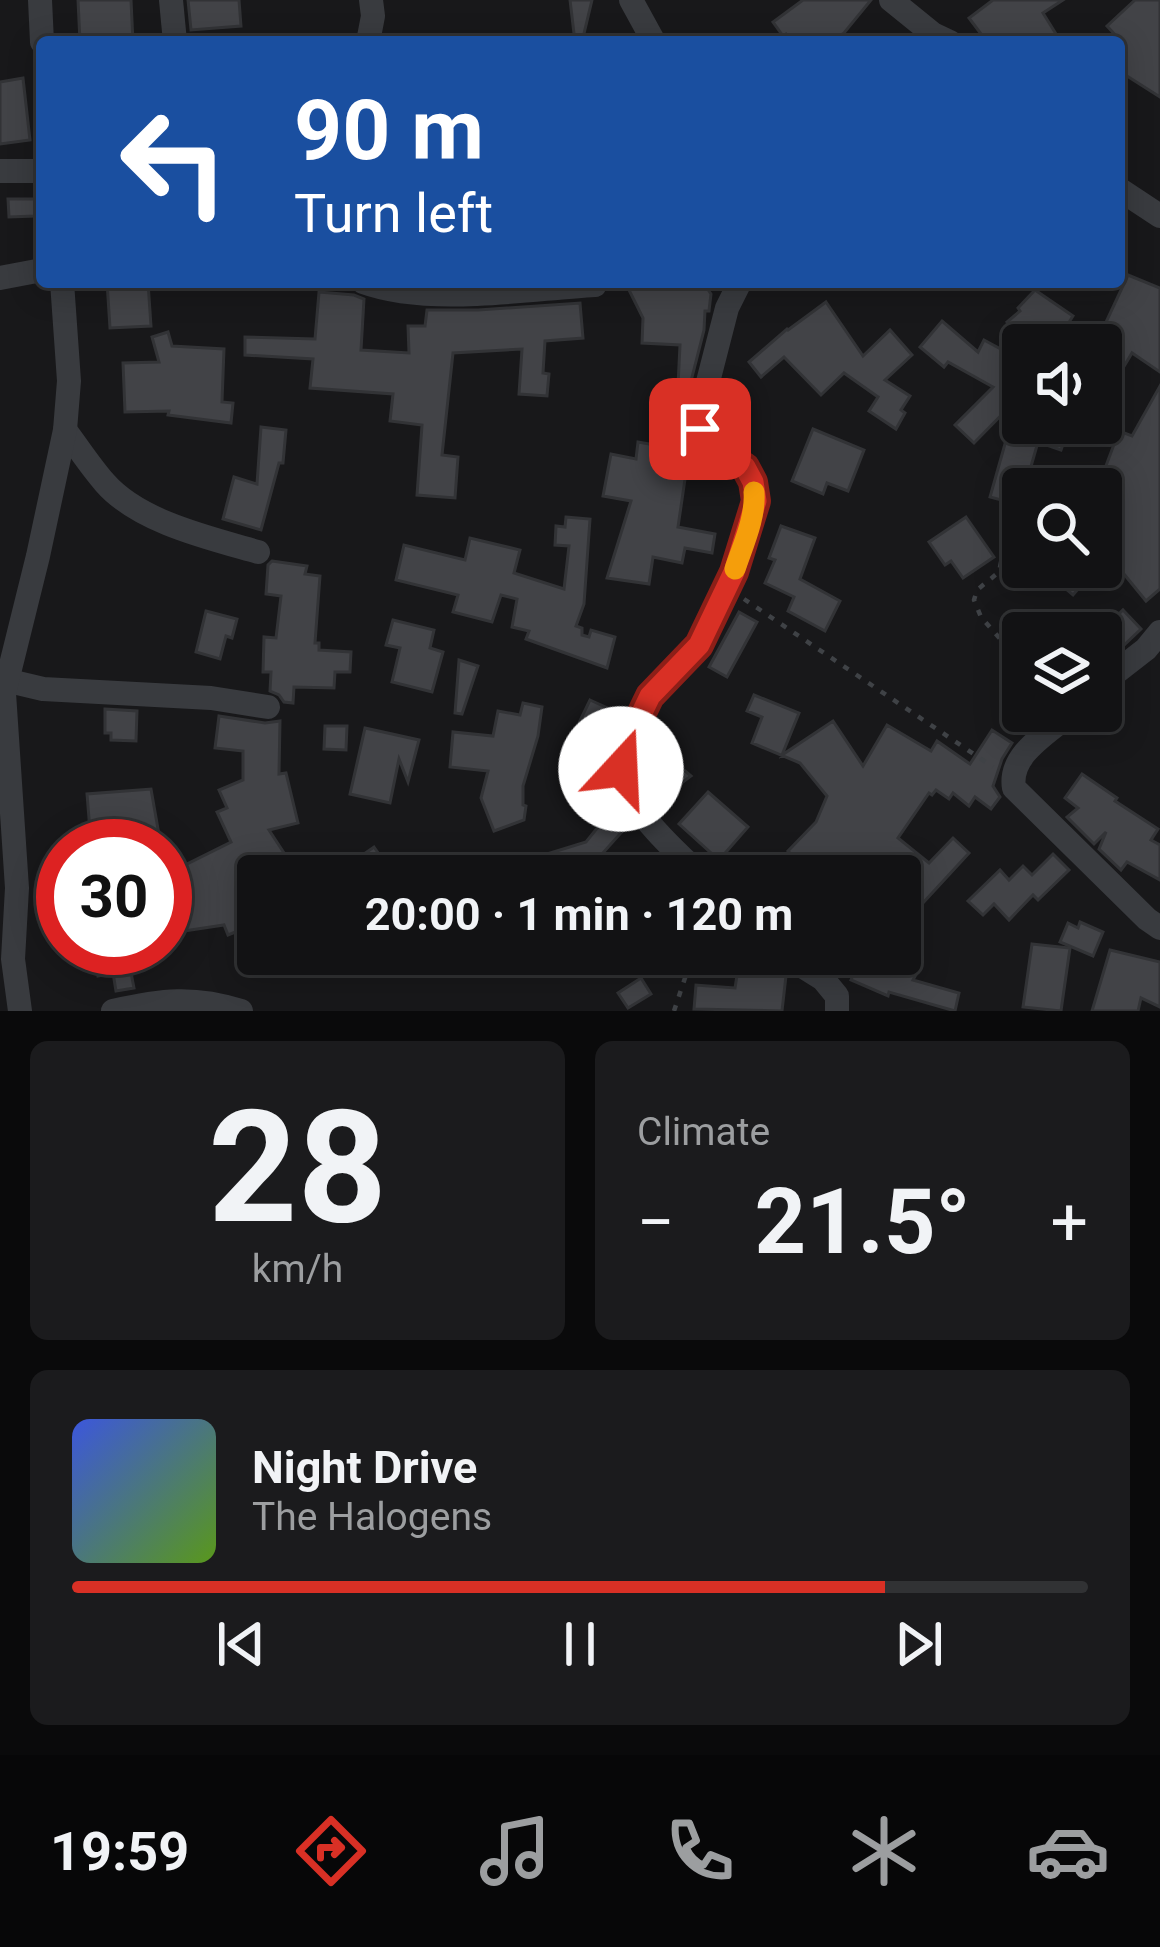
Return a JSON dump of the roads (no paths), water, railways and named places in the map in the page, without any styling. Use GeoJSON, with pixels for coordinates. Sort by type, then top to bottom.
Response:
{"type":"FeatureCollection","features":[{"type":"Feature","properties":{"kind":"street"},"geometry":{"type":"LineString","coordinates":[[40,0],[42,36]]}},
{"type":"Feature","properties":{"kind":"street"},"geometry":{"type":"LineString","coordinates":[[171,0],[174,36]]}},
{"type":"Feature","properties":{"kind":"street"},"geometry":{"type":"LineString","coordinates":[[369,36],[371,0]]}},
{"type":"Feature","properties":{"kind":"street"},"geometry":{"type":"LineString","coordinates":[[631,0],[651,36]]}},
{"type":"Feature","properties":{"kind":"street"},"geometry":{"type":"LineString","coordinates":[[891,0],[937,36]]}},
{"type":"Feature","properties":{"kind":"street"},"geometry":{"type":"LineString","coordinates":[[0,172],[36,171]]}},
{"type":"Feature","properties":{"kind":"street"},"geometry":{"type":"LineString","coordinates":[[1125,193],[1160,216]]}},
{"type":"Feature","properties":{"kind":"street"},"geometry":{"type":"LineString","coordinates":[[0,278],[36,271]]}},
{"type":"Feature","properties":{"kind":"street"},"geometry":{"type":"LineString","coordinates":[[20,1011],[13,958],[16,888],[3,688],[65,430],[69,381],[62,288]]}},
{"type":"Feature","properties":{"kind":"street"},"geometry":{"type":"LineString","coordinates":[[387,288],[435,294],[542,288]]}},
{"type":"Feature","properties":{"kind":"street"},"geometry":{"type":"LineString","coordinates":[[680,855],[652,828],[629,793],[621,756],[650,696],[699,645],[727,588],[756,501],[745,467],[709,447],[700,429],[727,308],[737,288]]}},
{"type":"Feature","properties":{"kind":"street"},"geometry":{"type":"LineString","coordinates":[[65,430],[107,486],[137,507],[186,531],[258,552]]}},
{"type":"Feature","properties":{"kind":"street"},"geometry":{"type":"LineString","coordinates":[[1122,668],[1160,632]]}},
{"type":"Feature","properties":{"kind":"street"},"geometry":{"type":"LineString","coordinates":[[3,688],[212,698],[268,707]]}},
{"type":"Feature","properties":{"kind":"street"},"geometry":{"type":"LineString","coordinates":[[1048,732],[1026,751],[1012,775],[1014,788],[1160,928]]}},
{"type":"Feature","properties":{"kind":"street"},"geometry":{"type":"LineString","coordinates":[[815,975],[837,996],[837,1011]]}},
{"type":"Feature","properties":{"kind":"street"},"geometry":{"type":"LineString","coordinates":[[113,1011],[146,1004],[212,1001],[241,1011]]}}]}
